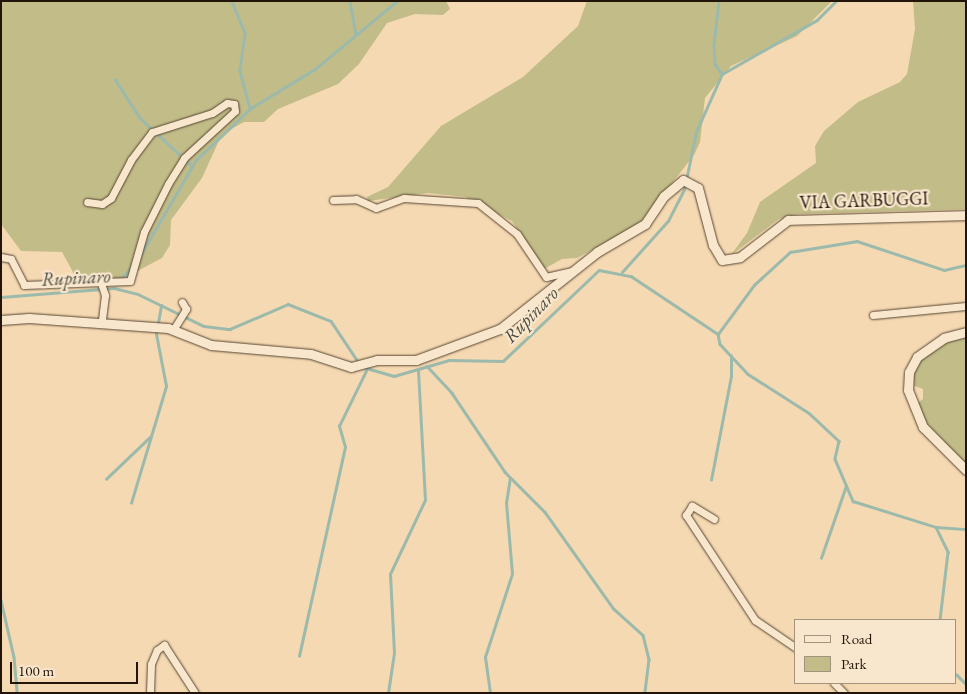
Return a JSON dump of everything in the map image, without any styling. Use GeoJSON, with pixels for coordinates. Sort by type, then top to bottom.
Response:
{"type":"FeatureCollection","features":[{"type":"Feature","properties":{"kind":"street"},"geometry":{"type":"LineString","coordinates":[[1,257],[11,259],[24,285],[130,281],[144,232],[168,184],[184,158],[234,111],[234,104],[227,102],[212,113],[152,132],[131,160],[111,198],[102,204],[87,202]]}},
{"type":"Feature","properties":{"kind":"street","name":"VIA GARBUGGI"},"geometry":{"type":"LineString","coordinates":[[1,320],[102,321],[174,328],[234,349],[297,353],[351,367],[377,360],[416,360],[500,328],[572,271],[645,224],[664,196],[683,180],[698,188],[713,245],[722,260],[740,257],[788,220],[966,215]]}},
{"type":"Feature","properties":{"kind":"street"},"geometry":{"type":"LineString","coordinates":[[333,200],[356,199],[376,208],[404,198],[478,203],[517,234],[546,277],[572,271]]}},
{"type":"Feature","properties":{"kind":"street"},"geometry":{"type":"LineString","coordinates":[[101,283],[104,303],[102,321]]}},
{"type":"Feature","properties":{"kind":"street"},"geometry":{"type":"LineString","coordinates":[[174,328],[184,306]]}},
{"type":"Feature","properties":{"kind":"street"},"geometry":{"type":"LineString","coordinates":[[873,315],[966,306]]}},
{"type":"Feature","properties":{"kind":"street"},"geometry":{"type":"LineString","coordinates":[[966,332],[944,338],[917,357],[909,372],[908,390],[923,427],[966,470]]}},
{"type":"Feature","properties":{"kind":"street"},"geometry":{"type":"LineString","coordinates":[[714,519],[692,506],[686,516],[755,620],[794,647]]}},
{"type":"Feature","properties":{"kind":"street"},"geometry":{"type":"LineString","coordinates":[[150,693],[151,664],[156,650],[164,645],[195,693]]}},
{"type":"Feature","properties":{"kind":"street"},"geometry":{"type":"LineString","coordinates":[[835,684],[844,693]]}},
{"type":"Feature","properties":{"kind":"green space"},"geometry":{"type":"Polygon","coordinates":[[[1,1],[446,1],[450,9],[443,15],[415,14],[387,23],[359,64],[338,84],[278,109],[264,122],[244,122],[222,134],[202,178],[171,220],[170,245],[162,258],[124,278],[86,280],[74,274],[62,252],[21,251],[1,224],[1,1]]]}},
{"type":"Feature","properties":{"kind":"green space"},"geometry":{"type":"Polygon","coordinates":[[[587,1],[832,1],[797,36],[731,66],[705,98],[700,142],[694,155],[640,224],[577,258],[562,259],[544,269],[512,221],[465,197],[428,193],[368,201],[367,197],[388,187],[441,126],[523,77],[578,26],[587,1]]]}},
{"type":"Feature","properties":{"kind":"green space"},"geometry":{"type":"Polygon","coordinates":[[[913,1],[966,1],[966,209],[798,214],[779,219],[731,255],[747,233],[760,202],[816,163],[815,146],[824,131],[858,102],[900,82],[907,74],[915,29],[913,1]]]}},
{"type":"Feature","properties":{"kind":"green space"},"geometry":{"type":"Polygon","coordinates":[[[966,335],[966,465],[922,418],[916,404],[923,399],[923,389],[912,385],[911,379],[917,362],[942,343],[966,335]]]}},
{"type":"Feature","properties":{"kind":"waterway"},"geometry":{"type":"LineString","coordinates":[[232,1],[245,34],[240,71],[250,109]]}},
{"type":"Feature","properties":{"kind":"waterway"},"geometry":{"type":"LineString","coordinates":[[350,1],[356,34]]}},
{"type":"Feature","properties":{"kind":"waterway"},"geometry":{"type":"LineString","coordinates":[[141,254],[196,160],[251,108],[315,69],[397,1]]}},
{"type":"Feature","properties":{"kind":"waterway"},"geometry":{"type":"LineString","coordinates":[[719,1],[714,45],[715,64],[722,74]]}},
{"type":"Feature","properties":{"kind":"waterway"},"geometry":{"type":"LineString","coordinates":[[622,272],[668,221],[684,190],[696,132],[722,74],[817,20],[836,1]]}},
{"type":"Feature","properties":{"kind":"waterway"},"geometry":{"type":"LineString","coordinates":[[115,79],[140,118],[192,166]]}},
{"type":"Feature","properties":{"kind":"waterway","name":"Rupinaro"},"geometry":{"type":"LineString","coordinates":[[363,367],[394,376],[449,360],[503,361],[599,270],[631,276],[718,334],[754,285],[790,252],[857,241],[944,270],[966,265]]}},
{"type":"Feature","properties":{"kind":"waterway"},"geometry":{"type":"LineString","coordinates":[[121,279],[132,266]]}},
{"type":"Feature","properties":{"kind":"waterway","name":"Rupinaro"},"geometry":{"type":"LineString","coordinates":[[1,297],[114,288],[138,294],[204,326],[230,329],[288,304],[331,321],[359,363]]}},
{"type":"Feature","properties":{"kind":"waterway"},"geometry":{"type":"LineString","coordinates":[[131,503],[166,386],[156,334],[161,305]]}},
{"type":"Feature","properties":{"kind":"waterway"},"geometry":{"type":"LineString","coordinates":[[718,334],[720,344],[748,374],[809,413],[839,441],[835,459],[853,501],[936,527],[966,529]]}},
{"type":"Feature","properties":{"kind":"waterway"},"geometry":{"type":"LineString","coordinates":[[711,480],[731,376],[731,356]]}},
{"type":"Feature","properties":{"kind":"waterway"},"geometry":{"type":"LineString","coordinates":[[427,366],[452,393],[505,472],[545,512],[614,609],[643,635],[649,659],[645,693]]}},
{"type":"Feature","properties":{"kind":"waterway"},"geometry":{"type":"LineString","coordinates":[[388,693],[394,653],[390,574],[425,500],[418,370]]}},
{"type":"Feature","properties":{"kind":"waterway"},"geometry":{"type":"LineString","coordinates":[[299,656],[345,447],[339,426],[366,371]]}},
{"type":"Feature","properties":{"kind":"waterway"},"geometry":{"type":"LineString","coordinates":[[106,479],[150,437]]}},
{"type":"Feature","properties":{"kind":"waterway"},"geometry":{"type":"LineString","coordinates":[[490,693],[485,657],[512,574],[506,503],[510,478]]}},
{"type":"Feature","properties":{"kind":"waterway"},"geometry":{"type":"LineString","coordinates":[[821,558],[846,486]]}},
{"type":"Feature","properties":{"kind":"waterway"},"geometry":{"type":"LineString","coordinates":[[936,527],[948,552],[940,619]]}},
{"type":"Feature","properties":{"kind":"waterway"},"geometry":{"type":"LineString","coordinates":[[1,600],[14,657],[17,693]]}},
{"type":"Feature","properties":{"kind":"waterway"},"geometry":{"type":"LineString","coordinates":[[957,675],[966,684]]}}]}
